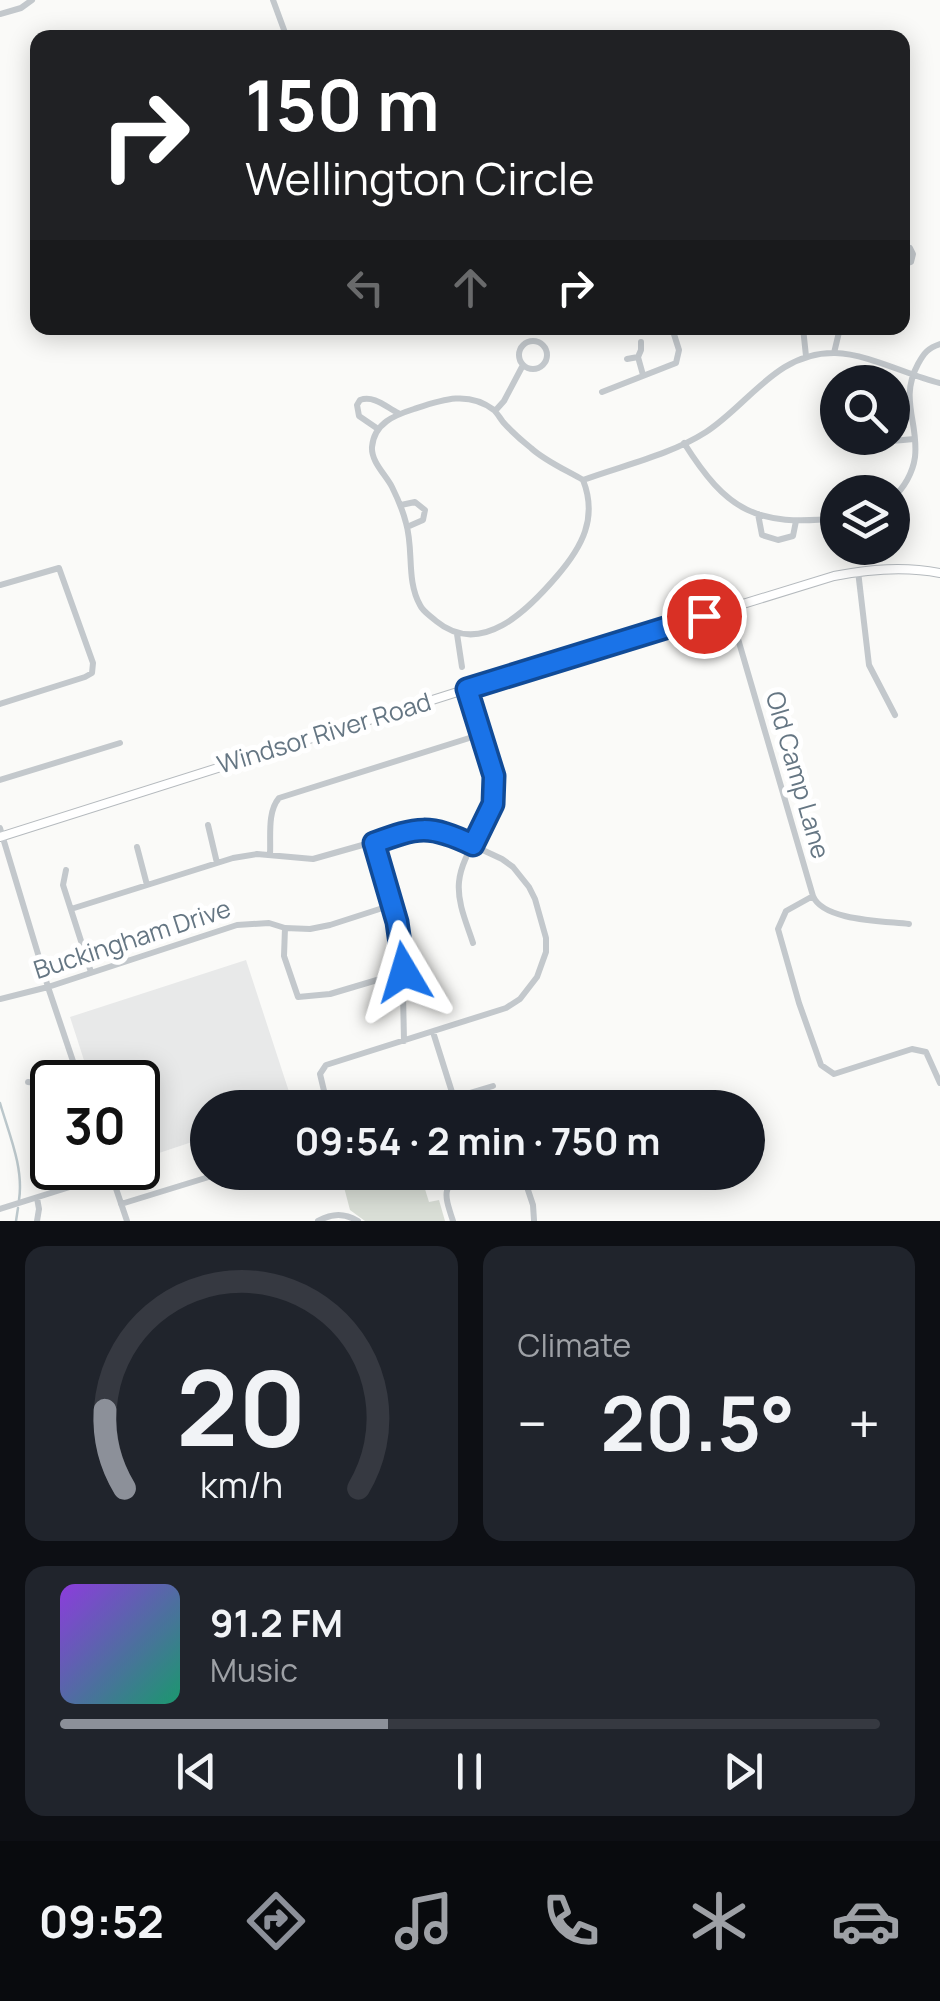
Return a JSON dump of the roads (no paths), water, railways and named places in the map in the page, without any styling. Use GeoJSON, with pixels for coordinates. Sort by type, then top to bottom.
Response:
{"type":"FeatureCollection","features":[{"type":"Feature","properties":{"kind":"main road","name":"Windsor River Road"},"geometry":{"type":"LineString","coordinates":[[1,834],[858,571],[894,568],[940,573]]}},
{"type":"Feature","properties":{"kind":"street"},"geometry":{"type":"LineString","coordinates":[[0,14],[32,0]]}},
{"type":"Feature","properties":{"kind":"street"},"geometry":{"type":"LineString","coordinates":[[273,0],[284,30]]}},
{"type":"Feature","properties":{"kind":"street"},"geometry":{"type":"LineString","coordinates":[[602,392],[676,364],[679,350],[674,335]]}},
{"type":"Feature","properties":{"kind":"street"},"geometry":{"type":"LineString","coordinates":[[804,335],[806,356]]}},
{"type":"Feature","properties":{"kind":"street"},"geometry":{"type":"LineString","coordinates":[[834,353],[838,335]]}},
{"type":"Feature","properties":{"kind":"street"},"geometry":{"type":"LineString","coordinates":[[496,411],[523,364],[522,347],[535,342],[543,346],[547,354],[542,366],[534,369],[523,364]]}},
{"type":"Feature","properties":{"kind":"street"},"geometry":{"type":"LineString","coordinates":[[641,342],[638,357],[643,375]]}},
{"type":"Feature","properties":{"kind":"street"},"geometry":{"type":"LineString","coordinates":[[909,475],[914,461],[908,396],[912,374],[928,349],[940,344]]}},
{"type":"Feature","properties":{"kind":"street"},"geometry":{"type":"LineString","coordinates":[[583,480],[664,452],[704,433],[768,378],[806,356],[834,353],[864,359],[940,383]]}},
{"type":"Feature","properties":{"kind":"street"},"geometry":{"type":"LineString","coordinates":[[627,359],[638,357]]}},
{"type":"Feature","properties":{"kind":"street"},"geometry":{"type":"LineString","coordinates":[[447,398],[472,398],[496,411],[534,452],[583,480],[590,516],[576,554],[533,604],[499,628],[457,634],[421,608],[410,566],[407,526],[372,448],[378,430],[386,420],[399,414],[447,398]]}},
{"type":"Feature","properties":{"kind":"street"},"geometry":{"type":"LineString","coordinates":[[378,430],[359,416],[360,400],[376,400],[399,414]]}},
{"type":"Feature","properties":{"kind":"street"},"geometry":{"type":"LineString","coordinates":[[910,439],[914,439]]}},
{"type":"Feature","properties":{"kind":"street"},"geometry":{"type":"LineString","coordinates":[[684,443],[704,475],[744,508],[766,518],[820,519]]}},
{"type":"Feature","properties":{"kind":"street"},"geometry":{"type":"LineString","coordinates":[[400,505],[416,502],[425,510],[423,520],[407,526]]}},
{"type":"Feature","properties":{"kind":"street"},"geometry":{"type":"LineString","coordinates":[[758,514],[762,535],[778,540],[793,536],[796,521]]}},
{"type":"Feature","properties":{"kind":"street"},"geometry":{"type":"LineString","coordinates":[[0,585],[59,568],[92,662],[92,673],[85,678],[0,704]]}},
{"type":"Feature","properties":{"kind":"street"},"geometry":{"type":"LineString","coordinates":[[858,571],[869,665],[895,714]]}},
{"type":"Feature","properties":{"kind":"street","name":"Old Camp Lane"},"geometry":{"type":"LineString","coordinates":[[729,608],[817,906],[832,914],[910,924]]}},
{"type":"Feature","properties":{"kind":"street"},"geometry":{"type":"LineString","coordinates":[[457,634],[462,666]]}},
{"type":"Feature","properties":{"kind":"street"},"geometry":{"type":"LineString","coordinates":[[467,689],[492,763],[495,789],[493,804],[459,878],[459,898],[473,943]]}},
{"type":"Feature","properties":{"kind":"street"},"geometry":{"type":"LineString","coordinates":[[270,855],[273,804],[278,798],[482,734]]}},
{"type":"Feature","properties":{"kind":"street"},"geometry":{"type":"LineString","coordinates":[[0,780],[120,742]]}},
{"type":"Feature","properties":{"kind":"street"},"geometry":{"type":"LineString","coordinates":[[208,825],[218,863]]}},
{"type":"Feature","properties":{"kind":"street"},"geometry":{"type":"LineString","coordinates":[[70,909],[245,856],[313,859],[420,829],[444,832],[502,859],[523,877],[544,924],[546,952],[537,976],[520,999],[492,1013],[326,1065],[320,1074],[324,1090]]}},
{"type":"Feature","properties":{"kind":"street"},"geometry":{"type":"LineString","coordinates":[[1,834],[73,1060]]}},
{"type":"Feature","properties":{"kind":"street"},"geometry":{"type":"LineString","coordinates":[[374,843],[402,944],[404,1041]]}},
{"type":"Feature","properties":{"kind":"street"},"geometry":{"type":"LineString","coordinates":[[137,848],[147,884]]}},
{"type":"Feature","properties":{"kind":"street"},"geometry":{"type":"LineString","coordinates":[[66,870],[63,885],[91,972]]}},
{"type":"Feature","properties":{"kind":"street","name":"Old Camp Lane"},"geometry":{"type":"LineString","coordinates":[[813,896],[786,911],[778,929],[821,1065],[834,1074],[912,1049],[926,1052],[940,1083]]}},
{"type":"Feature","properties":{"kind":"street","name":"Buckingham Drive"},"geometry":{"type":"LineString","coordinates":[[0,999],[236,925],[269,923],[286,928],[320,928],[392,905]]}},
{"type":"Feature","properties":{"kind":"street"},"geometry":{"type":"LineString","coordinates":[[286,928],[284,956],[298,997],[330,994],[404,972]]}},
{"type":"Feature","properties":{"kind":"street"},"geometry":{"type":"LineString","coordinates":[[432,1032],[451,1090]]}},
{"type":"Feature","properties":{"kind":"street"},"geometry":{"type":"LineString","coordinates":[[485,1090],[493,1086]]}},
{"type":"Feature","properties":{"kind":"street"},"geometry":{"type":"LineString","coordinates":[[121,1204],[190,1183]]}},
{"type":"Feature","properties":{"kind":"street"},"geometry":{"type":"LineString","coordinates":[[0,1209],[59,1190]]}},
{"type":"Feature","properties":{"kind":"street"},"geometry":{"type":"LineString","coordinates":[[116,1190],[127,1221]]}},
{"type":"Feature","properties":{"kind":"street"},"geometry":{"type":"LineString","coordinates":[[446,1190],[453,1221]]}},
{"type":"Feature","properties":{"kind":"street"},"geometry":{"type":"LineString","coordinates":[[528,1190],[534,1220]]}},
{"type":"Feature","properties":{"kind":"street"},"geometry":{"type":"LineString","coordinates":[[37,1198],[37,1221]]}},
{"type":"Feature","properties":{"kind":"street"},"geometry":{"type":"LineString","coordinates":[[318,1221],[338,1214],[358,1221]]}},
{"type":"Feature","properties":{"kind":"waterway"},"geometry":{"type":"LineString","coordinates":[[0,1103],[18,1163],[19,1200]]}},
{"type":"Feature","properties":{"kind":"waterway"},"geometry":{"type":"LineString","coordinates":[[16,1221],[18,1208]]}}]}
